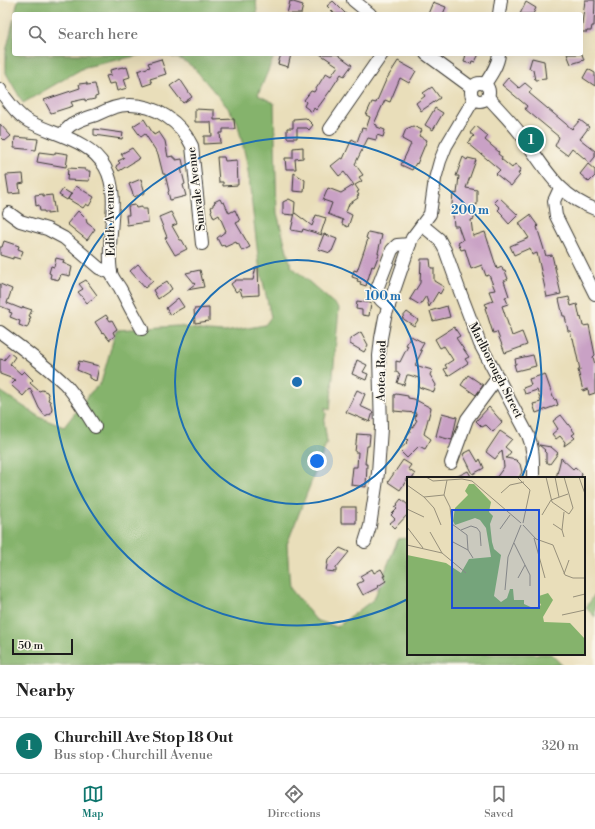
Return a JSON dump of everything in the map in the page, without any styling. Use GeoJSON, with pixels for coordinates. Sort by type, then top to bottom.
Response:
{"type":"FeatureCollection","features":[{"type":"Feature","properties":{"kind":"street"},"geometry":{"type":"LineString","coordinates":[[353,0],[368,12]]}},
{"type":"Feature","properties":{"kind":"street"},"geometry":{"type":"LineString","coordinates":[[499,12],[501,0]]}},
{"type":"Feature","properties":{"kind":"street"},"geometry":{"type":"LineString","coordinates":[[330,129],[381,56]]}},
{"type":"Feature","properties":{"kind":"street"},"geometry":{"type":"LineString","coordinates":[[428,56],[473,93],[480,101],[483,101],[488,97],[489,91],[485,84]]}},
{"type":"Feature","properties":{"kind":"street"},"geometry":{"type":"LineString","coordinates":[[485,84],[494,70],[499,56]]}},
{"type":"Feature","properties":{"kind":"street"},"geometry":{"type":"LineString","coordinates":[[473,93],[476,83],[485,84]]}},
{"type":"Feature","properties":{"kind":"street","name":"Edith Avenue"},"geometry":{"type":"LineString","coordinates":[[0,89],[16,112],[27,120],[62,134],[88,148],[100,159],[109,176],[112,196],[110,245],[111,273],[142,329]]}},
{"type":"Feature","properties":{"kind":"street","name":"Aotea Road"},"geometry":{"type":"LineString","coordinates":[[365,542],[370,526],[378,473],[381,428],[379,356],[385,317],[412,238],[430,214],[435,179],[440,161],[473,93]]}},
{"type":"Feature","properties":{"kind":"street"},"geometry":{"type":"LineString","coordinates":[[488,97],[521,135],[560,188],[572,198],[595,209]]}},
{"type":"Feature","properties":{"kind":"street","name":"Sunvale Avenue"},"geometry":{"type":"LineString","coordinates":[[62,134],[73,124],[111,108],[127,104],[156,110],[171,119],[189,138],[192,146],[202,244]]}},
{"type":"Feature","properties":{"kind":"street"},"geometry":{"type":"LineString","coordinates":[[560,188],[554,201],[556,216],[595,294]]}},
{"type":"Feature","properties":{"kind":"street"},"geometry":{"type":"LineString","coordinates":[[9,213],[20,221],[47,229],[64,238],[99,268],[111,273]]}},
{"type":"Feature","properties":{"kind":"street","name":"Marlborough Street"},"geometry":{"type":"LineString","coordinates":[[422,226],[439,239],[445,250],[478,338],[532,444],[534,457],[533,477]]}},
{"type":"Feature","properties":{"kind":"street"},"geometry":{"type":"LineString","coordinates":[[389,306],[380,299],[377,294],[377,289],[392,250],[397,245],[410,244]]}},
{"type":"Feature","properties":{"kind":"street"},"geometry":{"type":"LineString","coordinates":[[0,332],[36,359],[66,385],[86,411],[95,427]]}},
{"type":"Feature","properties":{"kind":"street"},"geometry":{"type":"LineString","coordinates":[[452,463],[467,419],[498,377]]}},
{"type":"Feature","properties":{"kind":"green space"},"geometry":{"type":"Polygon","coordinates":[[[18,0],[256,0],[257,12],[15,12],[18,0]]]}},
{"type":"Feature","properties":{"kind":"green space"},"geometry":{"type":"Polygon","coordinates":[[[12,26],[12,56],[136,56],[85,67],[23,103],[6,73],[6,52],[12,26]]]}},
{"type":"Feature","properties":{"kind":"green space"},"geometry":{"type":"Polygon","coordinates":[[[170,56],[274,56],[258,95],[274,103],[277,213],[291,266],[339,308],[330,410],[325,407],[326,415],[324,421],[327,442],[287,544],[290,588],[316,620],[337,627],[374,599],[398,539],[407,538],[407,655],[552,655],[562,665],[0,665],[0,391],[41,418],[64,427],[91,392],[101,383],[116,330],[178,326],[207,331],[225,332],[265,325],[271,317],[259,264],[247,163],[237,121],[228,108],[194,68],[183,60],[170,56]]]}},
{"type":"Feature","properties":{"kind":"green space"},"geometry":{"type":"Polygon","coordinates":[[[595,594],[595,617],[586,608],[595,594]]]}},
{"type":"Feature","properties":{"kind":"building"},"geometry":{"type":"Polygon","coordinates":[[[585,0],[595,0],[594,26],[592,26],[591,31],[583,32],[585,0]]]}},
{"type":"Feature","properties":{"kind":"building"},"geometry":{"type":"Polygon","coordinates":[[[290,1],[303,5],[301,12],[287,12],[290,1]]]}},
{"type":"Feature","properties":{"kind":"building"},"geometry":{"type":"Polygon","coordinates":[[[333,1],[344,12],[333,12],[327,6],[333,1]]]}},
{"type":"Feature","properties":{"kind":"building"},"geometry":{"type":"Polygon","coordinates":[[[433,2],[446,7],[444,12],[429,12],[433,2]]]}},
{"type":"Feature","properties":{"kind":"building"},"geometry":{"type":"Polygon","coordinates":[[[526,2],[536,8],[534,12],[521,12],[526,2]]]}},
{"type":"Feature","properties":{"kind":"building"},"geometry":{"type":"Polygon","coordinates":[[[280,56],[291,56],[288,67],[278,64],[280,56]]]}},
{"type":"Feature","properties":{"kind":"building"},"geometry":{"type":"Polygon","coordinates":[[[323,56],[340,56],[352,65],[344,76],[341,74],[316,110],[314,108],[312,112],[304,106],[306,102],[304,100],[311,91],[314,92],[326,73],[331,76],[338,66],[323,56]]]}},
{"type":"Feature","properties":{"kind":"building"},"geometry":{"type":"Polygon","coordinates":[[[466,56],[478,56],[475,62],[472,61],[471,64],[464,62],[466,56]]]}},
{"type":"Feature","properties":{"kind":"building"},"geometry":{"type":"Polygon","coordinates":[[[568,56],[583,56],[584,60],[571,64],[568,56]]]}},
{"type":"Feature","properties":{"kind":"building"},"geometry":{"type":"Polygon","coordinates":[[[532,58],[544,61],[546,79],[535,80],[533,70],[529,68],[532,58]]]}},
{"type":"Feature","properties":{"kind":"building"},"geometry":{"type":"Polygon","coordinates":[[[161,59],[166,74],[150,79],[152,83],[143,86],[138,71],[150,67],[148,63],[161,59]]]}},
{"type":"Feature","properties":{"kind":"building"},"geometry":{"type":"Polygon","coordinates":[[[398,61],[416,71],[409,83],[400,78],[390,102],[385,100],[374,124],[385,130],[383,137],[377,135],[376,140],[368,138],[355,164],[363,175],[359,177],[362,181],[355,185],[359,191],[357,192],[359,195],[357,196],[358,198],[349,204],[346,212],[352,215],[348,227],[342,224],[343,220],[328,214],[332,203],[323,200],[328,188],[341,193],[354,185],[344,172],[339,176],[331,166],[341,158],[343,159],[352,139],[357,142],[362,128],[366,129],[370,117],[366,115],[372,102],[376,103],[386,80],[398,61]]]}},
{"type":"Feature","properties":{"kind":"building"},"geometry":{"type":"Polygon","coordinates":[[[127,67],[130,77],[124,79],[127,88],[117,91],[115,83],[109,84],[106,76],[111,75],[110,70],[127,67]]]}},
{"type":"Feature","properties":{"kind":"building"},"geometry":{"type":"Polygon","coordinates":[[[588,69],[595,73],[595,86],[583,78],[588,69]]]}},
{"type":"Feature","properties":{"kind":"building"},"geometry":{"type":"Polygon","coordinates":[[[508,78],[519,88],[525,83],[532,89],[529,93],[572,129],[580,120],[589,127],[580,139],[595,151],[595,157],[590,163],[572,148],[567,155],[555,146],[559,137],[525,109],[527,106],[502,85],[508,78]]]}},
{"type":"Feature","properties":{"kind":"building"},"geometry":{"type":"Polygon","coordinates":[[[180,79],[192,97],[183,103],[170,86],[180,79]]]}},
{"type":"Feature","properties":{"kind":"building"},"geometry":{"type":"Polygon","coordinates":[[[87,83],[87,85],[95,84],[98,96],[95,97],[95,99],[85,101],[85,99],[71,102],[73,106],[51,113],[44,100],[80,88],[79,84],[87,83]]]}},
{"type":"Feature","properties":{"kind":"building"},"geometry":{"type":"Polygon","coordinates":[[[432,87],[440,98],[421,111],[416,103],[425,96],[423,93],[432,87]]]}},
{"type":"Feature","properties":{"kind":"building"},"geometry":{"type":"Polygon","coordinates":[[[435,108],[443,113],[433,130],[425,125],[435,108]]]}},
{"type":"Feature","properties":{"kind":"building"},"geometry":{"type":"Polygon","coordinates":[[[195,109],[214,110],[214,120],[234,119],[235,129],[223,129],[223,133],[220,133],[221,143],[204,144],[204,136],[212,136],[211,122],[195,122],[195,109]]]}},
{"type":"Feature","properties":{"kind":"building"},"geometry":{"type":"Polygon","coordinates":[[[306,118],[313,125],[309,130],[307,128],[297,128],[297,138],[287,138],[287,128],[293,128],[293,119],[306,118]]]}},
{"type":"Feature","properties":{"kind":"building"},"geometry":{"type":"Polygon","coordinates":[[[144,119],[154,135],[159,132],[165,141],[168,157],[173,156],[176,160],[182,159],[184,168],[181,168],[186,196],[170,200],[165,174],[163,174],[158,154],[145,134],[141,137],[133,126],[144,119]]]}},
{"type":"Feature","properties":{"kind":"building"},"geometry":{"type":"Polygon","coordinates":[[[0,124],[11,136],[5,141],[0,136],[0,124]]]}},
{"type":"Feature","properties":{"kind":"building"},"geometry":{"type":"Polygon","coordinates":[[[413,126],[422,130],[419,136],[427,140],[417,164],[416,163],[412,170],[401,165],[411,144],[402,139],[406,129],[413,126]]]}},
{"type":"Feature","properties":{"kind":"building"},"geometry":{"type":"Polygon","coordinates":[[[476,126],[488,136],[485,140],[499,152],[498,154],[502,157],[501,159],[512,168],[515,164],[521,169],[518,174],[520,175],[511,186],[496,174],[500,170],[468,143],[474,136],[470,133],[476,126]]]}},
{"type":"Feature","properties":{"kind":"building"},"geometry":{"type":"Polygon","coordinates":[[[94,129],[123,133],[122,139],[94,135],[94,129]]]}},
{"type":"Feature","properties":{"kind":"building"},"geometry":{"type":"Polygon","coordinates":[[[15,137],[38,139],[36,150],[14,148],[15,137]]]}},
{"type":"Feature","properties":{"kind":"building"},"geometry":{"type":"Polygon","coordinates":[[[303,147],[303,158],[295,159],[296,169],[286,169],[285,158],[293,158],[293,148],[303,147]]]}},
{"type":"Feature","properties":{"kind":"building"},"geometry":{"type":"Polygon","coordinates":[[[132,148],[140,158],[119,171],[116,166],[120,163],[118,161],[124,158],[121,154],[132,148]]]}},
{"type":"Feature","properties":{"kind":"building"},"geometry":{"type":"Polygon","coordinates":[[[39,152],[68,154],[66,167],[37,162],[39,152]]]}},
{"type":"Feature","properties":{"kind":"building"},"geometry":{"type":"Polygon","coordinates":[[[217,157],[224,157],[225,161],[237,160],[238,185],[223,186],[223,182],[219,182],[217,157]]]}},
{"type":"Feature","properties":{"kind":"building"},"geometry":{"type":"Polygon","coordinates":[[[463,157],[467,160],[468,158],[476,160],[466,188],[477,190],[477,205],[472,205],[474,219],[471,220],[473,236],[485,232],[497,269],[502,267],[503,271],[505,271],[508,279],[504,281],[509,296],[505,297],[508,304],[502,306],[512,336],[522,332],[527,345],[505,353],[497,332],[493,333],[485,308],[487,307],[485,304],[493,301],[489,291],[495,290],[489,275],[486,276],[482,265],[471,269],[465,249],[461,250],[458,243],[463,240],[458,226],[454,226],[452,204],[453,193],[457,194],[459,176],[456,176],[463,157]]]}},
{"type":"Feature","properties":{"kind":"building"},"geometry":{"type":"Polygon","coordinates":[[[588,164],[595,170],[595,176],[589,182],[580,174],[588,164]]]}},
{"type":"Feature","properties":{"kind":"building"},"geometry":{"type":"Polygon","coordinates":[[[68,168],[85,169],[85,171],[90,171],[89,181],[67,180],[68,168]]]}},
{"type":"Feature","properties":{"kind":"building"},"geometry":{"type":"Polygon","coordinates":[[[294,173],[305,180],[304,192],[293,191],[294,173]]]}},
{"type":"Feature","properties":{"kind":"building"},"geometry":{"type":"Polygon","coordinates":[[[23,174],[24,183],[19,184],[20,193],[9,194],[6,175],[23,174]]]}},
{"type":"Feature","properties":{"kind":"building"},"geometry":{"type":"Polygon","coordinates":[[[141,179],[145,193],[134,197],[129,184],[141,179]]]}},
{"type":"Feature","properties":{"kind":"building"},"geometry":{"type":"Polygon","coordinates":[[[76,186],[94,197],[89,206],[86,204],[83,208],[68,199],[76,186]]]}},
{"type":"Feature","properties":{"kind":"building"},"geometry":{"type":"Polygon","coordinates":[[[63,189],[71,194],[67,200],[59,195],[63,189]]]}},
{"type":"Feature","properties":{"kind":"building"},"geometry":{"type":"Polygon","coordinates":[[[43,194],[43,196],[52,195],[55,213],[47,214],[47,212],[40,211],[39,205],[36,206],[35,195],[43,194]]]}},
{"type":"Feature","properties":{"kind":"building"},"geometry":{"type":"Polygon","coordinates":[[[499,197],[518,215],[509,224],[498,210],[500,208],[494,202],[499,197]]]}},
{"type":"Feature","properties":{"kind":"building"},"geometry":{"type":"Polygon","coordinates":[[[220,199],[222,203],[224,202],[229,213],[235,210],[240,221],[236,223],[250,247],[242,251],[236,242],[225,247],[224,245],[221,246],[217,238],[226,231],[219,215],[214,218],[211,211],[211,207],[215,203],[214,202],[220,199]]]}},
{"type":"Feature","properties":{"kind":"building"},"geometry":{"type":"Polygon","coordinates":[[[289,199],[295,202],[294,215],[283,214],[283,202],[289,199]]]}},
{"type":"Feature","properties":{"kind":"building"},"geometry":{"type":"Polygon","coordinates":[[[135,205],[136,208],[142,207],[142,209],[147,209],[148,222],[127,225],[126,215],[129,215],[128,206],[135,205]]]}},
{"type":"Feature","properties":{"kind":"building"},"geometry":{"type":"Polygon","coordinates":[[[78,211],[86,219],[87,223],[95,229],[87,240],[67,224],[78,211]]]}},
{"type":"Feature","properties":{"kind":"building"},"geometry":{"type":"Polygon","coordinates":[[[171,212],[177,224],[172,226],[187,249],[175,255],[165,238],[167,237],[159,217],[171,212]]]}},
{"type":"Feature","properties":{"kind":"building"},"geometry":{"type":"Polygon","coordinates":[[[295,213],[312,226],[316,215],[326,218],[321,233],[322,235],[303,229],[302,232],[291,230],[295,213]]]}},
{"type":"Feature","properties":{"kind":"building"},"geometry":{"type":"Polygon","coordinates":[[[530,215],[538,226],[537,227],[546,256],[552,255],[561,294],[547,297],[537,253],[532,255],[530,248],[514,255],[510,246],[529,238],[519,223],[530,215]]]}},
{"type":"Feature","properties":{"kind":"building"},"geometry":{"type":"Polygon","coordinates":[[[368,232],[382,235],[379,254],[374,267],[372,266],[366,286],[360,284],[361,282],[357,281],[358,279],[352,277],[354,270],[357,271],[368,239],[366,238],[368,232]]]}},
{"type":"Feature","properties":{"kind":"building"},"geometry":{"type":"Polygon","coordinates":[[[324,234],[337,239],[330,253],[318,249],[324,234]]]}},
{"type":"Feature","properties":{"kind":"building"},"geometry":{"type":"Polygon","coordinates":[[[4,241],[19,246],[18,249],[23,251],[20,259],[13,257],[13,259],[0,255],[0,247],[2,247],[4,241]]]}},
{"type":"Feature","properties":{"kind":"building"},"geometry":{"type":"Polygon","coordinates":[[[56,258],[64,260],[63,263],[72,267],[70,276],[61,274],[59,280],[50,278],[51,274],[49,273],[51,266],[54,267],[56,258]]]}},
{"type":"Feature","properties":{"kind":"building"},"geometry":{"type":"Polygon","coordinates":[[[421,259],[430,259],[431,268],[434,268],[434,281],[444,287],[440,294],[438,292],[429,307],[426,296],[420,305],[410,299],[420,283],[421,259]]]}},
{"type":"Feature","properties":{"kind":"building"},"geometry":{"type":"Polygon","coordinates":[[[138,264],[153,281],[145,288],[130,271],[138,264]]]}},
{"type":"Feature","properties":{"kind":"building"},"geometry":{"type":"Polygon","coordinates":[[[256,267],[258,267],[259,295],[242,296],[240,289],[236,292],[231,284],[236,280],[253,280],[256,267]]]}},
{"type":"Feature","properties":{"kind":"building"},"geometry":{"type":"Polygon","coordinates":[[[200,270],[204,287],[187,290],[195,284],[186,273],[200,270]]]}},
{"type":"Feature","properties":{"kind":"building"},"geometry":{"type":"Polygon","coordinates":[[[86,280],[97,295],[87,303],[78,292],[83,289],[79,284],[86,280]]]}},
{"type":"Feature","properties":{"kind":"building"},"geometry":{"type":"Polygon","coordinates":[[[167,281],[172,289],[158,299],[153,290],[167,281]]]}},
{"type":"Feature","properties":{"kind":"building"},"geometry":{"type":"Polygon","coordinates":[[[0,284],[12,289],[7,303],[22,309],[23,307],[32,310],[29,316],[31,317],[27,328],[19,325],[20,321],[10,317],[12,313],[9,312],[10,310],[0,306],[0,284]]]}},
{"type":"Feature","properties":{"kind":"building"},"geometry":{"type":"Polygon","coordinates":[[[569,297],[571,306],[577,304],[583,326],[589,325],[595,355],[593,357],[595,364],[595,393],[589,395],[588,389],[583,391],[573,338],[570,331],[568,331],[559,299],[569,297]]]}},
{"type":"Feature","properties":{"kind":"building"},"geometry":{"type":"Polygon","coordinates":[[[178,298],[184,307],[170,315],[166,308],[178,298]]]}},
{"type":"Feature","properties":{"kind":"building"},"geometry":{"type":"Polygon","coordinates":[[[357,301],[371,303],[369,316],[362,315],[362,310],[356,309],[357,301]]]}},
{"type":"Feature","properties":{"kind":"building"},"geometry":{"type":"Polygon","coordinates":[[[447,306],[450,317],[433,321],[430,311],[447,306]]]}},
{"type":"Feature","properties":{"kind":"building"},"geometry":{"type":"Polygon","coordinates":[[[209,308],[209,321],[195,323],[194,309],[209,308]]]}},
{"type":"Feature","properties":{"kind":"building"},"geometry":{"type":"Polygon","coordinates":[[[407,312],[418,320],[414,326],[402,318],[407,312]]]}},
{"type":"Feature","properties":{"kind":"building"},"geometry":{"type":"Polygon","coordinates":[[[106,315],[110,321],[112,320],[117,329],[113,332],[115,336],[109,340],[103,332],[102,333],[95,322],[106,315]]]}},
{"type":"Feature","properties":{"kind":"building"},"geometry":{"type":"Polygon","coordinates":[[[454,327],[460,336],[456,338],[469,357],[465,359],[468,363],[448,376],[444,369],[447,368],[445,365],[453,360],[444,346],[440,348],[435,339],[454,327]]]}},
{"type":"Feature","properties":{"kind":"building"},"geometry":{"type":"Polygon","coordinates":[[[361,332],[368,345],[364,352],[350,344],[350,339],[361,332]]]}},
{"type":"Feature","properties":{"kind":"building"},"geometry":{"type":"Polygon","coordinates":[[[411,336],[424,343],[415,365],[432,370],[430,375],[436,385],[434,392],[419,387],[419,378],[409,375],[407,375],[404,385],[397,383],[400,374],[396,372],[396,361],[400,362],[411,336]]]}},
{"type":"Feature","properties":{"kind":"building"},"geometry":{"type":"Polygon","coordinates":[[[10,353],[15,357],[10,364],[21,374],[24,371],[33,380],[30,383],[39,391],[42,390],[47,392],[49,397],[48,400],[50,401],[52,408],[51,413],[45,416],[39,408],[30,388],[23,396],[11,385],[16,380],[0,374],[0,359],[4,360],[10,353]]]}},
{"type":"Feature","properties":{"kind":"building"},"geometry":{"type":"Polygon","coordinates":[[[533,355],[536,366],[516,371],[514,364],[516,364],[515,359],[533,355]]]}},
{"type":"Feature","properties":{"kind":"building"},"geometry":{"type":"Polygon","coordinates":[[[357,360],[367,365],[363,372],[368,374],[366,380],[352,374],[357,360]]]}},
{"type":"Feature","properties":{"kind":"building"},"geometry":{"type":"Polygon","coordinates":[[[79,361],[99,366],[96,381],[89,378],[89,375],[77,370],[79,361]]]}},
{"type":"Feature","properties":{"kind":"building"},"geometry":{"type":"Polygon","coordinates":[[[545,374],[554,400],[556,399],[558,405],[536,413],[533,404],[541,402],[537,390],[525,394],[523,388],[531,385],[529,379],[545,374]]]}},
{"type":"Feature","properties":{"kind":"building"},"geometry":{"type":"Polygon","coordinates":[[[468,375],[483,385],[476,395],[461,385],[468,375]]]}},
{"type":"Feature","properties":{"kind":"building"},"geometry":{"type":"Polygon","coordinates":[[[357,390],[365,394],[360,406],[373,412],[370,422],[346,412],[357,390]]]}},
{"type":"Feature","properties":{"kind":"building"},"geometry":{"type":"Polygon","coordinates":[[[394,395],[408,396],[408,398],[414,399],[431,408],[424,434],[431,439],[425,449],[419,446],[407,458],[399,450],[407,443],[406,442],[408,440],[406,438],[417,420],[415,419],[416,413],[394,411],[394,395]]]}},
{"type":"Feature","properties":{"kind":"building"},"geometry":{"type":"Polygon","coordinates":[[[489,407],[502,422],[493,432],[486,425],[482,427],[476,421],[489,407]]]}},
{"type":"Feature","properties":{"kind":"building"},"geometry":{"type":"Polygon","coordinates":[[[442,413],[457,417],[452,440],[436,436],[442,413]]]}},
{"type":"Feature","properties":{"kind":"building"},"geometry":{"type":"Polygon","coordinates":[[[561,415],[575,433],[572,435],[575,438],[564,446],[565,442],[560,436],[556,439],[552,434],[558,429],[553,421],[561,415]]]}},
{"type":"Feature","properties":{"kind":"building"},"geometry":{"type":"Polygon","coordinates":[[[500,431],[512,439],[505,447],[511,452],[506,458],[516,460],[520,464],[522,472],[520,477],[497,477],[504,467],[502,450],[495,459],[486,452],[500,431]]]}},
{"type":"Feature","properties":{"kind":"building"},"geometry":{"type":"Polygon","coordinates":[[[357,434],[370,435],[365,464],[367,464],[366,487],[351,485],[353,467],[357,467],[358,452],[355,452],[357,434]]]}},
{"type":"Feature","properties":{"kind":"building"},"geometry":{"type":"Polygon","coordinates":[[[539,445],[551,447],[558,453],[550,464],[546,462],[545,450],[539,445]]]}},
{"type":"Feature","properties":{"kind":"building"},"geometry":{"type":"Polygon","coordinates":[[[471,450],[478,462],[480,459],[484,468],[473,474],[463,454],[471,450]]]}},
{"type":"Feature","properties":{"kind":"building"},"geometry":{"type":"Polygon","coordinates":[[[561,458],[573,469],[575,467],[582,473],[581,477],[556,477],[561,458]]]}},
{"type":"Feature","properties":{"kind":"building"},"geometry":{"type":"Polygon","coordinates":[[[403,460],[411,465],[408,469],[415,474],[414,477],[407,477],[400,490],[388,482],[403,460]]]}},
{"type":"Feature","properties":{"kind":"building"},"geometry":{"type":"Polygon","coordinates":[[[468,471],[471,477],[456,477],[468,471]]]}},
{"type":"Feature","properties":{"kind":"building"},"geometry":{"type":"Polygon","coordinates":[[[401,499],[407,504],[407,515],[395,528],[390,523],[395,519],[391,515],[397,509],[395,507],[398,505],[397,504],[401,499]]]}},
{"type":"Feature","properties":{"kind":"building"},"geometry":{"type":"Polygon","coordinates":[[[341,507],[356,507],[356,523],[341,523],[341,507]]]}},
{"type":"Feature","properties":{"kind":"building"},"geometry":{"type":"Polygon","coordinates":[[[340,548],[349,552],[336,568],[336,572],[326,571],[328,560],[340,548]]]}},
{"type":"Feature","properties":{"kind":"building"},"geometry":{"type":"Polygon","coordinates":[[[372,569],[374,573],[381,569],[386,581],[378,586],[379,587],[363,595],[357,584],[363,581],[360,576],[372,569]]]}},
{"type":"Feature","properties":{"kind":"place","name":"Churchill Ave Stop 18 Out"},"geometry":{"type":"Point","coordinates":[531,140]}}]}
